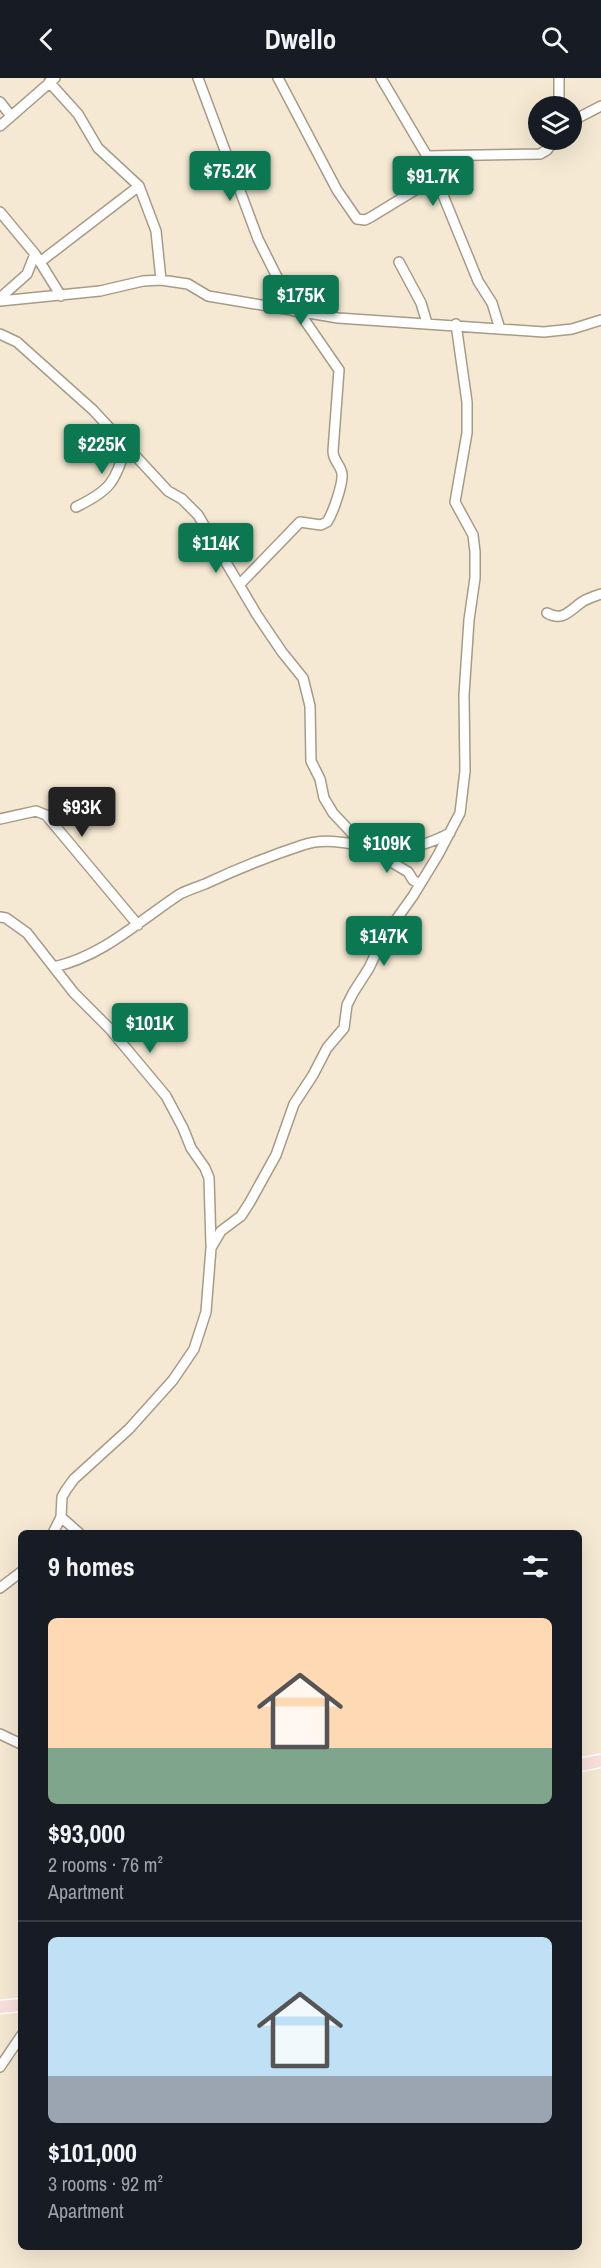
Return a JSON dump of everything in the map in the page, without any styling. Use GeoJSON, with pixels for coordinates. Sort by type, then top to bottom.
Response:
{"type":"FeatureCollection","features":[{"type":"Feature","properties":{"kind":"main road"},"geometry":{"type":"LineString","coordinates":[[582,1764],[601,1761]]}},
{"type":"Feature","properties":{"kind":"main road"},"geometry":{"type":"LineString","coordinates":[[0,2007],[18,2005]]}},
{"type":"Feature","properties":{"kind":"street"},"geometry":{"type":"LineString","coordinates":[[198,78],[258,239],[297,311],[339,370],[333,452],[335,462],[341,470],[341,482],[327,522],[321,525],[300,522],[240,584]]}},
{"type":"Feature","properties":{"kind":"street"},"geometry":{"type":"LineString","coordinates":[[278,78],[337,190],[357,219],[365,220],[371,217],[435,178]]}},
{"type":"Feature","properties":{"kind":"street"},"geometry":{"type":"LineString","coordinates":[[381,78],[427,156],[478,281],[490,299],[500,329]]}},
{"type":"Feature","properties":{"kind":"street"},"geometry":{"type":"LineString","coordinates":[[559,78],[559,96]]}},
{"type":"Feature","properties":{"kind":"street"},"geometry":{"type":"LineString","coordinates":[[0,126],[48,81],[78,114],[98,148],[139,186],[156,231],[161,280]]}},
{"type":"Feature","properties":{"kind":"street"},"geometry":{"type":"LineString","coordinates":[[0,102],[11,116]]}},
{"type":"Feature","properties":{"kind":"street"},"geometry":{"type":"LineString","coordinates":[[582,116],[601,106]]}},
{"type":"Feature","properties":{"kind":"street"},"geometry":{"type":"LineString","coordinates":[[427,156],[533,154],[547,150]]}},
{"type":"Feature","properties":{"kind":"street"},"geometry":{"type":"LineString","coordinates":[[0,300],[27,274],[37,258],[139,186]]}},
{"type":"Feature","properties":{"kind":"street"},"geometry":{"type":"LineString","coordinates":[[0,212],[37,258],[61,296]]}},
{"type":"Feature","properties":{"kind":"street"},"geometry":{"type":"LineString","coordinates":[[399,262],[421,303],[427,323]]}},
{"type":"Feature","properties":{"kind":"street"},"geometry":{"type":"LineString","coordinates":[[0,300],[61,296],[124,287],[143,281],[161,280],[188,284],[208,296],[338,318],[456,324],[544,332],[599,323]]}},
{"type":"Feature","properties":{"kind":"street"},"geometry":{"type":"LineString","coordinates":[[211,1248],[221,1231],[241,1216],[250,1202],[276,1155],[294,1104],[327,1048],[344,1028],[347,1005],[353,993],[369,968],[383,938],[420,884],[460,813],[464,792],[464,695],[469,620],[475,578],[473,536],[454,502],[467,433],[467,402],[456,324]]}},
{"type":"Feature","properties":{"kind":"street"},"geometry":{"type":"LineString","coordinates":[[0,334],[17,342],[93,410],[127,444],[168,491],[182,499],[198,515],[282,652],[303,678],[308,693],[311,720],[311,761],[320,779],[324,798],[333,813],[363,845],[408,872],[413,880],[420,884]]}},
{"type":"Feature","properties":{"kind":"street"},"geometry":{"type":"LineString","coordinates":[[76,507],[107,490],[127,444]]}},
{"type":"Feature","properties":{"kind":"street"},"geometry":{"type":"LineString","coordinates":[[547,613],[557,617],[566,615],[583,601],[601,594]]}},
{"type":"Feature","properties":{"kind":"street"},"geometry":{"type":"LineString","coordinates":[[0,819],[36,811],[46,815],[138,925]]}},
{"type":"Feature","properties":{"kind":"street"},"geometry":{"type":"LineString","coordinates":[[54,967],[101,948],[182,893],[294,848],[320,842],[344,842],[384,849],[410,848],[433,842],[451,832]]}},
{"type":"Feature","properties":{"kind":"street"},"geometry":{"type":"LineString","coordinates":[[0,917],[6,918],[27,933],[74,993],[117,1037],[166,1096],[191,1148],[209,1178],[211,1248],[206,1312],[194,1349],[173,1380],[129,1429],[70,1484],[62,1497],[61,1517],[54,1530]]}},
{"type":"Feature","properties":{"kind":"street"},"geometry":{"type":"LineString","coordinates":[[61,1517],[76,1530]]}},
{"type":"Feature","properties":{"kind":"street"},"geometry":{"type":"LineString","coordinates":[[0,1588],[18,1574]]}},
{"type":"Feature","properties":{"kind":"street"},"geometry":{"type":"LineString","coordinates":[[0,1734],[18,1743]]}},
{"type":"Feature","properties":{"kind":"street"},"geometry":{"type":"LineString","coordinates":[[0,2067],[18,2040]]}}]}
